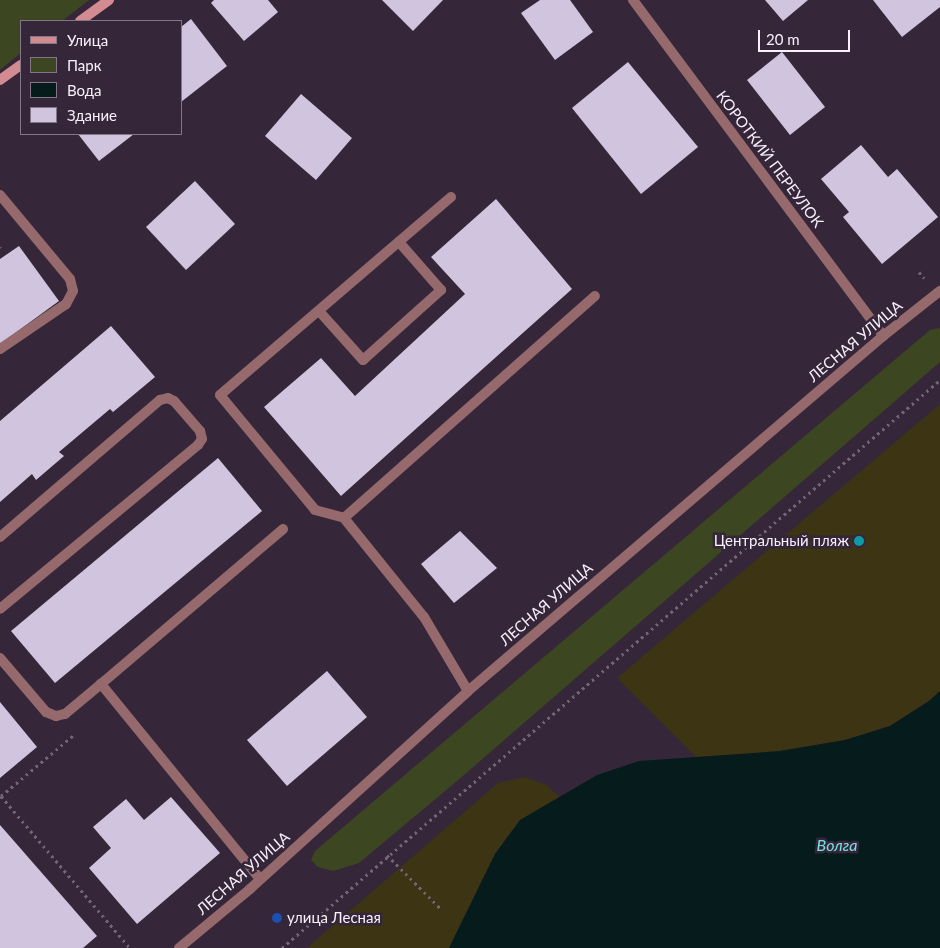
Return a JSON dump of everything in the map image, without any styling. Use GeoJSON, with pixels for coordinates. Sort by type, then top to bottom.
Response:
{"type":"FeatureCollection","features":[{"type":"Feature","properties":{"kind":"main road"},"geometry":{"type":"LineString","coordinates":[[81,20],[108,0]]}},
{"type":"Feature","properties":{"kind":"main road"},"geometry":{"type":"LineString","coordinates":[[0,80],[20,66]]}},
{"type":"Feature","properties":{"kind":"street","name":"КОРОТКИЙ ПЕРЕУЛОК"},"geometry":{"type":"LineString","coordinates":[[633,0],[882,336]]}},
{"type":"Feature","properties":{"kind":"street"},"geometry":{"type":"LineString","coordinates":[[0,195],[70,279],[73,291],[66,304],[0,350]]}},
{"type":"Feature","properties":{"kind":"street"},"geometry":{"type":"LineString","coordinates":[[451,197],[220,395],[315,510],[344,518],[424,617],[468,691]]}},
{"type":"Feature","properties":{"kind":"street"},"geometry":{"type":"LineString","coordinates":[[319,311],[363,360],[441,290],[399,242]]}},
{"type":"Feature","properties":{"kind":"street","name":"ЛЕСНАЯ УЛИЦА"},"geometry":{"type":"LineString","coordinates":[[179,948],[260,878],[468,691],[882,336],[940,291]]}},
{"type":"Feature","properties":{"kind":"street"},"geometry":{"type":"LineString","coordinates":[[344,518],[595,296]]}},
{"type":"Feature","properties":{"kind":"street"},"geometry":{"type":"LineString","coordinates":[[0,537],[160,400],[168,398],[174,401],[200,431],[202,439],[198,445],[0,609]]}},
{"type":"Feature","properties":{"kind":"street"},"geometry":{"type":"LineString","coordinates":[[0,658],[46,712],[56,716],[65,714],[283,529]]}},
{"type":"Feature","properties":{"kind":"street"},"geometry":{"type":"LineString","coordinates":[[101,684],[260,878]]}},
{"type":"Feature","properties":{"kind":"path"},"geometry":{"type":"LineString","coordinates":[[282,948],[387,855],[940,380]]}},
{"type":"Feature","properties":{"kind":"path"},"geometry":{"type":"LineString","coordinates":[[65,714],[78,731],[1,797],[129,947]]}},
{"type":"Feature","properties":{"kind":"path"},"geometry":{"type":"LineString","coordinates":[[387,855],[440,908]]}},
{"type":"Feature","properties":{"kind":"green space"},"geometry":{"type":"Polygon","coordinates":[[[0,0],[89,0],[63,20],[20,20],[20,54],[0,70],[0,0]]]}},
{"type":"Feature","properties":{"kind":"green space"},"geometry":{"type":"Polygon","coordinates":[[[940,328],[940,362],[457,781],[359,863],[333,871],[318,867],[311,860],[315,851],[930,330],[940,328]]]}},
{"type":"Feature","properties":{"kind":"sand","name":"Центральный пляж"},"geometry":{"type":"Polygon","coordinates":[[[940,404],[940,691],[929,701],[890,726],[845,740],[780,751],[698,759],[617,678],[940,404]]]}},
{"type":"Feature","properties":{"kind":"sand"},"geometry":{"type":"Polygon","coordinates":[[[525,777],[547,785],[560,798],[520,820],[495,854],[449,948],[307,948],[498,783],[525,777]]]}},
{"type":"Feature","properties":{"kind":"water","name":"Волга"},"geometry":{"type":"Polygon","coordinates":[[[940,691],[940,948],[449,948],[495,854],[520,820],[597,775],[639,761],[780,751],[845,740],[890,726],[929,701],[940,691]]]}},
{"type":"Feature","properties":{"kind":"building"},"geometry":{"type":"Polygon","coordinates":[[[214,0],[268,0],[278,12],[244,41],[211,3],[214,0]]]}},
{"type":"Feature","properties":{"kind":"building"},"geometry":{"type":"Polygon","coordinates":[[[382,0],[443,0],[413,31],[382,0]]]}},
{"type":"Feature","properties":{"kind":"building"},"geometry":{"type":"Polygon","coordinates":[[[540,0],[570,0],[593,32],[555,60],[521,13],[540,0]]]}},
{"type":"Feature","properties":{"kind":"building"},"geometry":{"type":"Polygon","coordinates":[[[765,0],[808,0],[783,21],[765,0]]]}},
{"type":"Feature","properties":{"kind":"building"},"geometry":{"type":"Polygon","coordinates":[[[873,0],[940,0],[940,7],[902,37],[873,0]]]}},
{"type":"Feature","properties":{"kind":"building"},"geometry":{"type":"Polygon","coordinates":[[[191,19],[227,66],[182,101],[182,26],[191,19]]]}},
{"type":"Feature","properties":{"kind":"building"},"geometry":{"type":"Polygon","coordinates":[[[782,52],[825,107],[790,135],[747,80],[782,52]]]}},
{"type":"Feature","properties":{"kind":"building"},"geometry":{"type":"Polygon","coordinates":[[[628,62],[698,147],[641,194],[572,108],[628,62]]]}},
{"type":"Feature","properties":{"kind":"building"},"geometry":{"type":"Polygon","coordinates":[[[301,94],[352,138],[316,180],[265,136],[301,94]]]}},
{"type":"Feature","properties":{"kind":"building"},"geometry":{"type":"Polygon","coordinates":[[[79,135],[133,135],[99,161],[79,135]]]}},
{"type":"Feature","properties":{"kind":"building"},"geometry":{"type":"Polygon","coordinates":[[[861,145],[888,177],[897,169],[938,217],[882,264],[843,217],[849,212],[821,179],[861,145]]]}},
{"type":"Feature","properties":{"kind":"building"},"geometry":{"type":"Polygon","coordinates":[[[195,181],[235,224],[186,270],[146,227],[195,181]]]}},
{"type":"Feature","properties":{"kind":"building"},"geometry":{"type":"Polygon","coordinates":[[[496,199],[572,289],[341,496],[264,407],[321,358],[355,396],[465,294],[431,257],[496,199]]]}},
{"type":"Feature","properties":{"kind":"building"},"geometry":{"type":"Polygon","coordinates":[[[19,246],[59,301],[0,344],[0,259],[19,246]]]}},
{"type":"Feature","properties":{"kind":"building"},"geometry":{"type":"Polygon","coordinates":[[[111,326],[155,377],[113,412],[110,409],[59,452],[64,456],[36,480],[32,474],[0,502],[0,421],[111,326]]]}},
{"type":"Feature","properties":{"kind":"building"},"geometry":{"type":"Polygon","coordinates":[[[218,458],[262,511],[55,683],[11,631],[218,458]]]}},
{"type":"Feature","properties":{"kind":"building"},"geometry":{"type":"Polygon","coordinates":[[[460,531],[497,568],[454,603],[421,564],[460,531]]]}},
{"type":"Feature","properties":{"kind":"building"},"geometry":{"type":"Polygon","coordinates":[[[327,671],[367,717],[287,786],[247,740],[327,671]]]}},
{"type":"Feature","properties":{"kind":"building"},"geometry":{"type":"Polygon","coordinates":[[[0,702],[37,747],[0,778],[0,702]]]}},
{"type":"Feature","properties":{"kind":"building"},"geometry":{"type":"Polygon","coordinates":[[[171,797],[220,853],[137,924],[89,868],[111,848],[93,827],[126,799],[144,820],[171,797]]]}},
{"type":"Feature","properties":{"kind":"building"},"geometry":{"type":"Polygon","coordinates":[[[0,825],[97,936],[83,948],[0,948],[0,825]]]}},
{"type":"Feature","properties":{"kind":"place","name":"Центральный пляж"},"geometry":{"type":"Point","coordinates":[859,541]}},
{"type":"Feature","properties":{"kind":"place","name":"улица Лесная"},"geometry":{"type":"Point","coordinates":[277,918]}}]}
